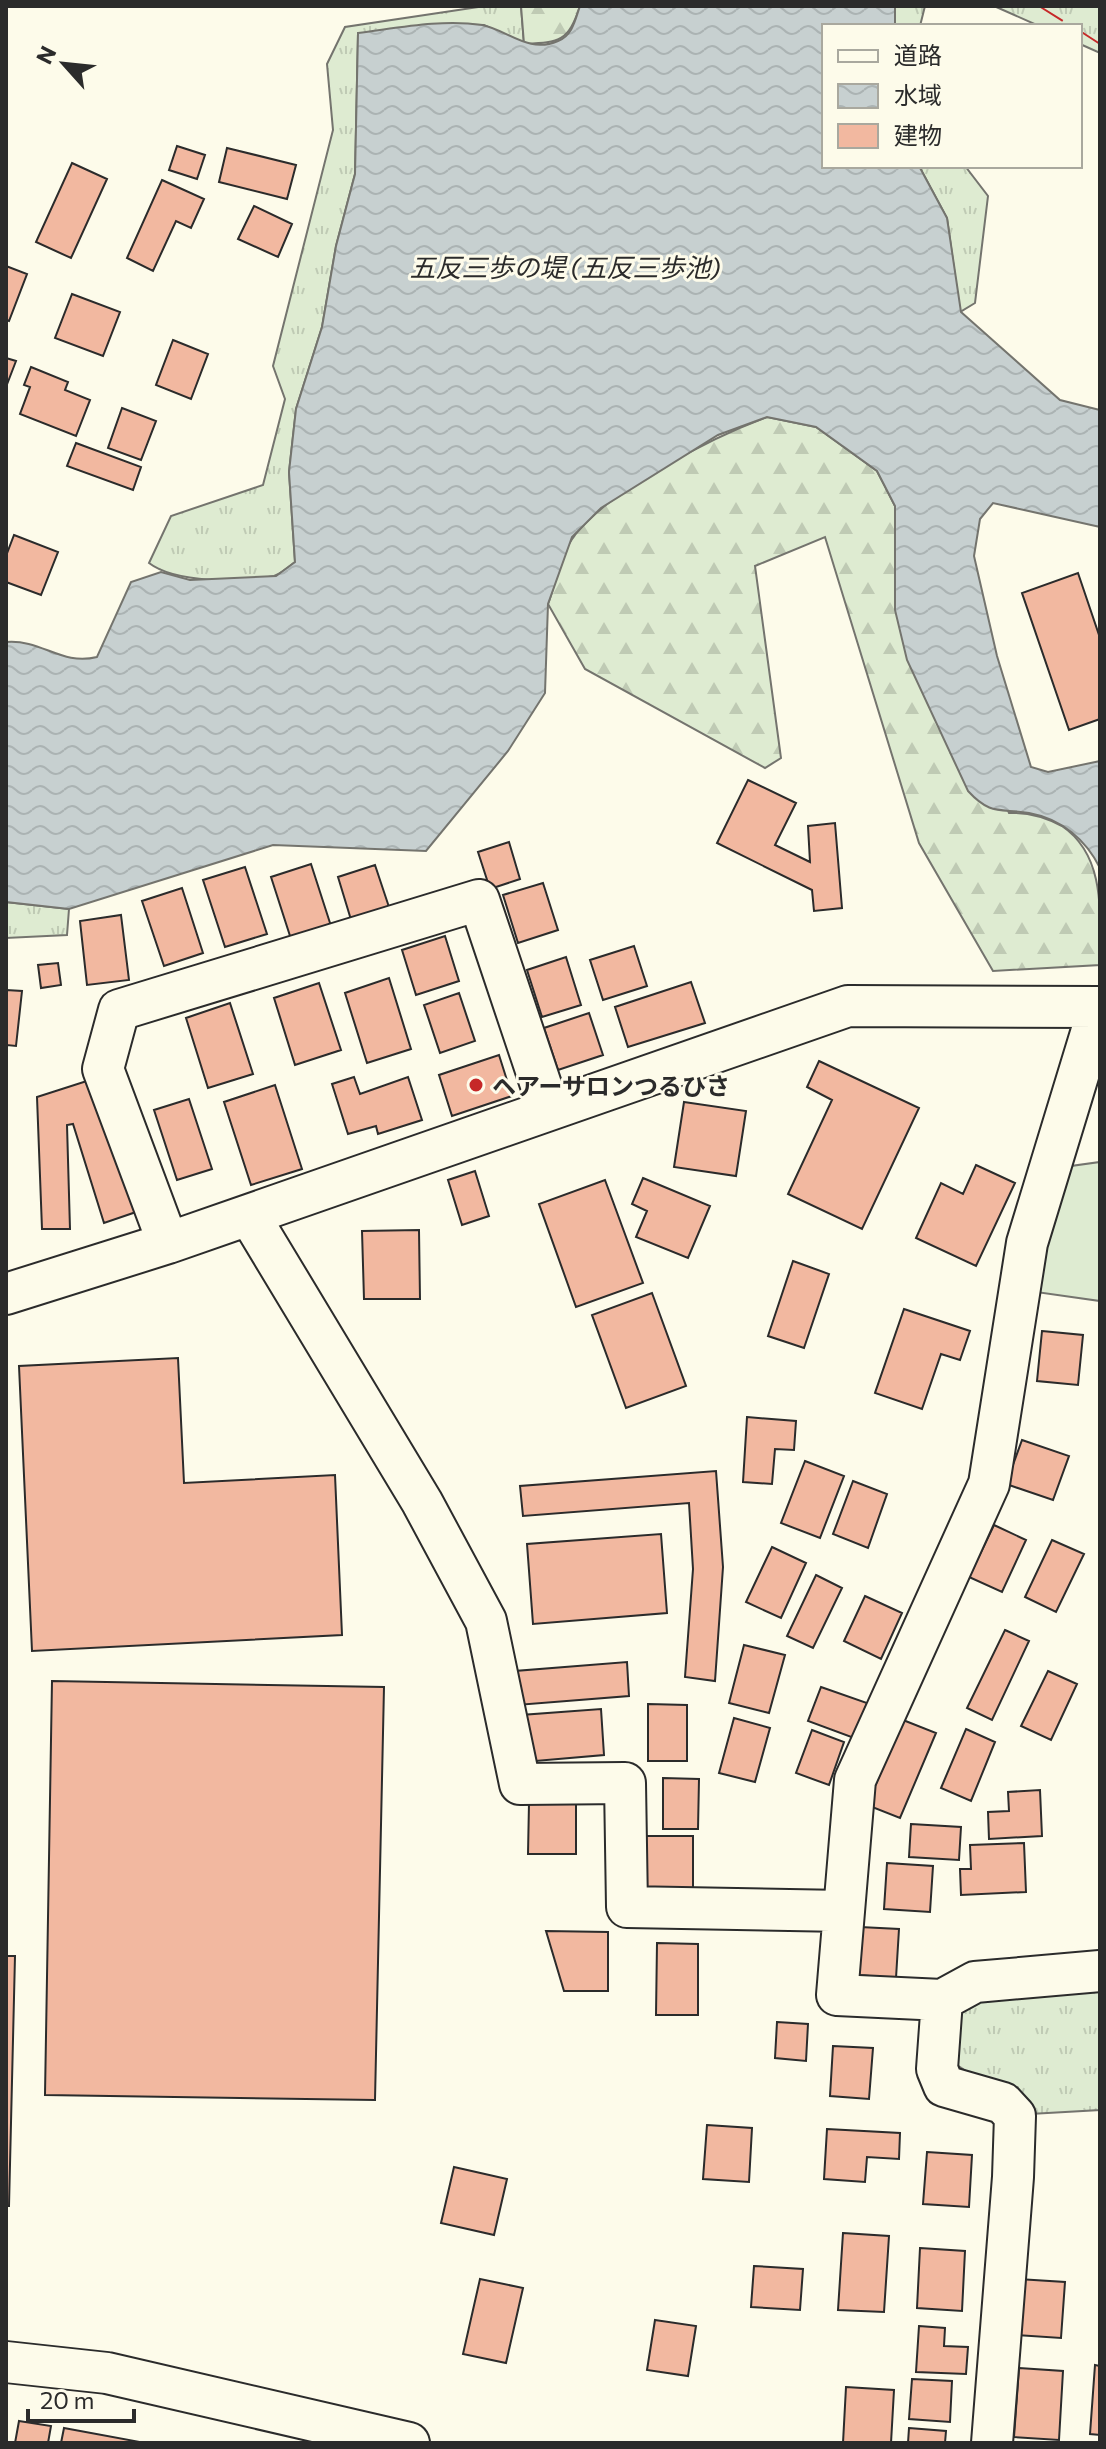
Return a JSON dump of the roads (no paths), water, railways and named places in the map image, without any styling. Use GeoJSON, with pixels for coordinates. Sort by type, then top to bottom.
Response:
{"type":"FeatureCollection","features":[{"type":"Feature","properties":{"kind":"street"},"geometry":{"type":"LineString","coordinates":[[168,1243],[103,1069],[119,1010],[479,900],[549,1109]]}},
{"type":"Feature","properties":{"kind":"street"},"geometry":{"type":"LineString","coordinates":[[6,1294],[168,1243],[848,1006],[1100,1007],[1027,1243],[989,1484],[855,1780],[837,1995],[942,2000],[975,1982],[1100,1971]]}},
{"type":"Feature","properties":{"kind":"street"},"geometry":{"type":"LineString","coordinates":[[249,1215],[422,1502],[486,1621],[520,1784],[625,1783],[627,1907],[844,1911]]}},
{"type":"Feature","properties":{"kind":"street"},"geometry":{"type":"LineString","coordinates":[[942,2000],[937,2069],[944,2086],[1003,2103],[1015,2116],[992,2443]]}},
{"type":"Feature","properties":{"kind":"street"},"geometry":{"type":"LineString","coordinates":[[6,2362],[107,2373],[409,2443]]}},
{"type":"Feature","properties":{"kind":"water","name":"五反三歩の堤 (五反三歩池)"},"geometry":{"type":"Polygon","coordinates":[[[580,6],[895,6],[895,24],[822,24],[822,168],[920,168],[947,218],[961,312],[1060,400],[1100,410],[1100,527],[993,503],[980,519],[974,556],[997,656],[1031,767],[1048,772],[1100,761],[1100,868],[1088,848],[1072,832],[1052,820],[1029,813],[990,808],[968,791],[907,660],[895,610],[895,506],[877,471],[816,427],[767,417],[718,435],[601,508],[572,537],[548,604],[545,693],[508,751],[426,851],[273,845],[69,909],[6,902],[6,642],[30,644],[73,658],[97,657],[131,582],[161,572],[190,580],[276,576],[295,562],[289,472],[296,409],[322,327],[336,246],[355,174],[358,33],[467,23],[492,28],[537,45],[558,41],[573,26],[580,6]]]}},
{"type":"Feature","properties":{"kind":"place","name":"ヘアーサロンつるひさ"},"geometry":{"type":"Point","coordinates":[476,1085]}}]}
